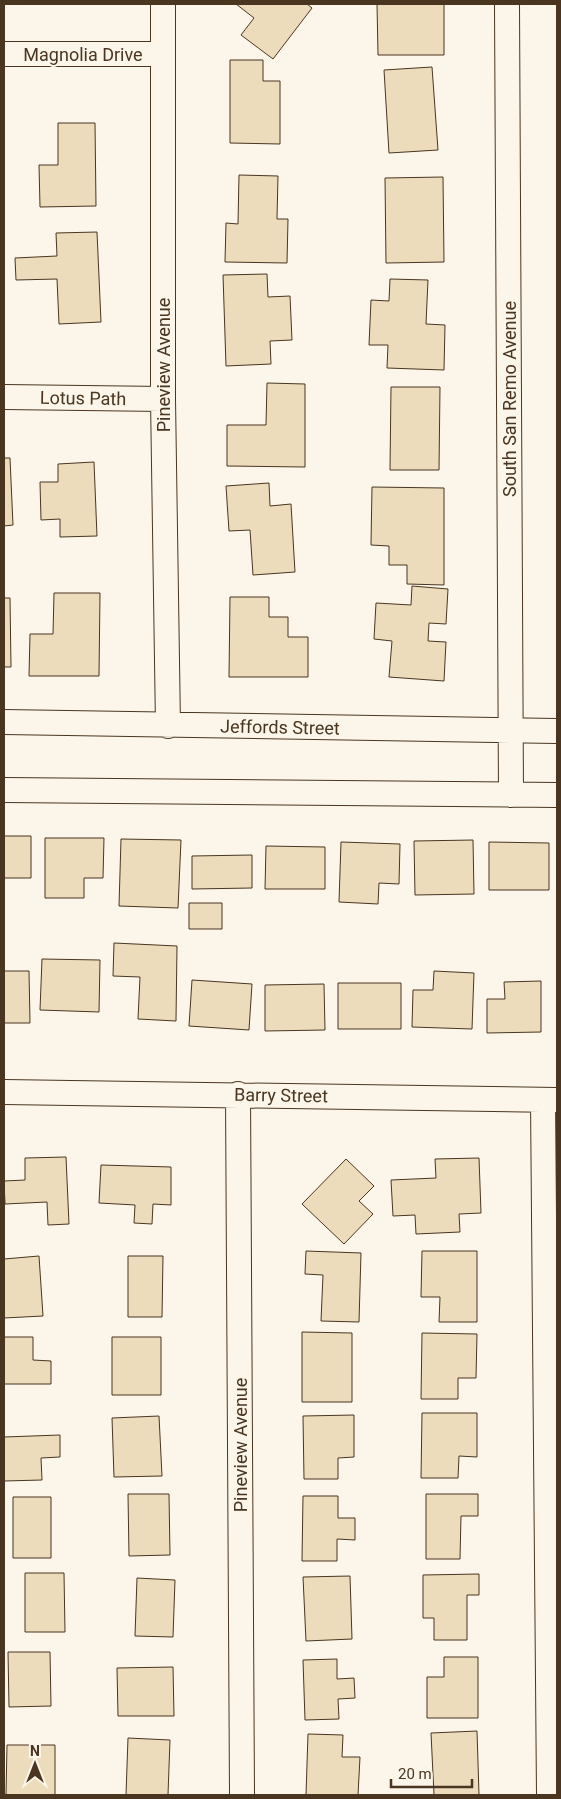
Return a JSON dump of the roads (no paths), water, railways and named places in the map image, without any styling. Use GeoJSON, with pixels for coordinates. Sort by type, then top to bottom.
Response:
{"type":"FeatureCollection","features":[{"type":"Feature","properties":{"kind":"street","name":"Pineview Avenue"},"geometry":{"type":"LineString","coordinates":[[163,4],[163,399],[168,726]]}},
{"type":"Feature","properties":{"kind":"street","name":"South San Remo Avenue"},"geometry":{"type":"LineString","coordinates":[[507,4],[511,795]]}},
{"type":"Feature","properties":{"kind":"street","name":"Magnolia Drive"},"geometry":{"type":"LineString","coordinates":[[4,54],[163,54]]}},
{"type":"Feature","properties":{"kind":"street","name":"Lotus Path"},"geometry":{"type":"LineString","coordinates":[[4,397],[163,399]]}},
{"type":"Feature","properties":{"kind":"street","name":"Jeffords Street"},"geometry":{"type":"LineString","coordinates":[[4,722],[557,731]]}},
{"type":"Feature","properties":{"kind":"street"},"geometry":{"type":"LineString","coordinates":[[4,790],[557,795]]}},
{"type":"Feature","properties":{"kind":"street","name":"Barry Street"},"geometry":{"type":"LineString","coordinates":[[4,1092],[550,1100]]}},
{"type":"Feature","properties":{"kind":"street","name":"Pineview Avenue"},"geometry":{"type":"LineString","coordinates":[[238,1094],[242,1795]]}},
{"type":"Feature","properties":{"kind":"street"},"geometry":{"type":"LineString","coordinates":[[549,1795],[550,1100]]}}]}
